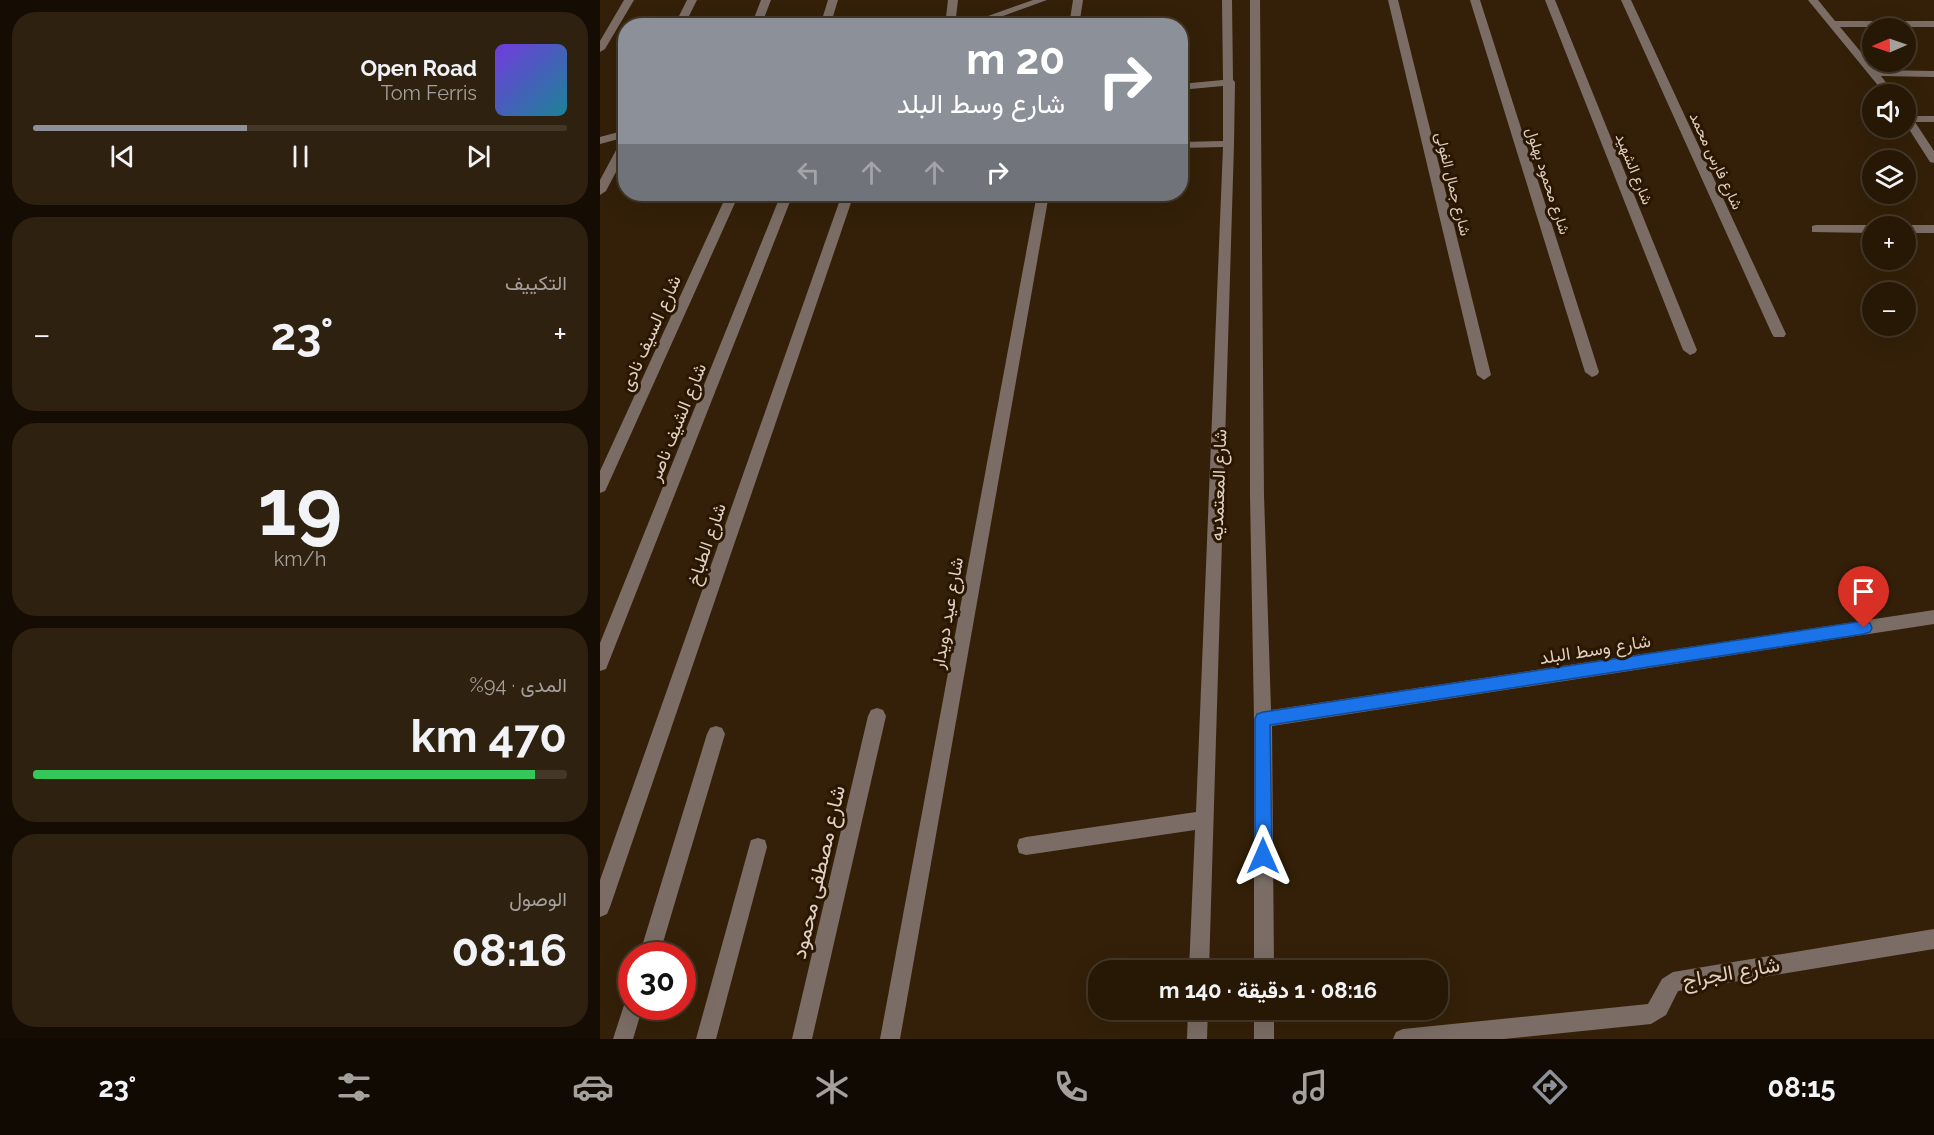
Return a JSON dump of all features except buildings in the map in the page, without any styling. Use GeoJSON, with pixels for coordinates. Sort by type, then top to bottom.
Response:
{"type":"FeatureCollection","features":[{"type":"Feature","properties":{"kind":"street"},"geometry":{"type":"LineString","coordinates":[[600,49],[628,0]]}},
{"type":"Feature","properties":{"kind":"street"},"geometry":{"type":"LineString","coordinates":[[683,18],[692,0]]}},
{"type":"Feature","properties":{"kind":"street"},"geometry":{"type":"LineString","coordinates":[[759,18],[766,0]]}},
{"type":"Feature","properties":{"kind":"street"},"geometry":{"type":"LineString","coordinates":[[827,18],[832,0]]}},
{"type":"Feature","properties":{"kind":"street"},"geometry":{"type":"LineString","coordinates":[[951,18],[953,0]]}},
{"type":"Feature","properties":{"kind":"street"},"geometry":{"type":"LineString","coordinates":[[983,18],[1012,5],[1042,0]]}},
{"type":"Feature","properties":{"kind":"street"},"geometry":{"type":"LineString","coordinates":[[1075,18],[1078,0]]}},
{"type":"Feature","properties":{"kind":"street","name":"شارع المعتمديه"},"geometry":{"type":"LineString","coordinates":[[1227,0],[1240,87],[1257,495],[1263,719],[1264,960]]}},
{"type":"Feature","properties":{"kind":"street","name":"شارع المعتمديه"},"geometry":{"type":"LineString","coordinates":[[1199,960],[1229,144],[1255,0]]}},
{"type":"Feature","properties":{"kind":"street","name":"شارع جمال الفولى"},"geometry":{"type":"LineString","coordinates":[[1394,0],[1484,375]]}},
{"type":"Feature","properties":{"kind":"street","name":"شارع محمود بهلول"},"geometry":{"type":"LineString","coordinates":[[1475,0],[1592,372]]}},
{"type":"Feature","properties":{"kind":"street","name":"شارع الشهيد"},"geometry":{"type":"LineString","coordinates":[[1550,0],[1690,350]]}},
{"type":"Feature","properties":{"kind":"street","name":"شارع فارس محمد"},"geometry":{"type":"LineString","coordinates":[[1626,0],[1779,334]]}},
{"type":"Feature","properties":{"kind":"street"},"geometry":{"type":"LineString","coordinates":[[1813,0],[1883,84]]}},
{"type":"Feature","properties":{"kind":"street"},"geometry":{"type":"LineString","coordinates":[[1835,24],[1934,24]]}},
{"type":"Feature","properties":{"kind":"street"},"geometry":{"type":"LineString","coordinates":[[1875,73],[1934,74]]}},
{"type":"Feature","properties":{"kind":"street"},"geometry":{"type":"LineString","coordinates":[[1188,87],[1240,87]]}},
{"type":"Feature","properties":{"kind":"street"},"geometry":{"type":"LineString","coordinates":[[1916,118],[1934,119]]}},
{"type":"Feature","properties":{"kind":"street"},"geometry":{"type":"LineString","coordinates":[[1916,132],[1934,160]]}},
{"type":"Feature","properties":{"kind":"street"},"geometry":{"type":"LineString","coordinates":[[600,141],[618,136]]}},
{"type":"Feature","properties":{"kind":"street"},"geometry":{"type":"LineString","coordinates":[[1188,145],[1229,144]]}},
{"type":"Feature","properties":{"kind":"street"},"geometry":{"type":"LineString","coordinates":[[600,191],[618,150]]}},
{"type":"Feature","properties":{"kind":"street","name":"شارع السيف نادى"},"geometry":{"type":"LineString","coordinates":[[600,488],[730,201]]}},
{"type":"Feature","properties":{"kind":"street","name":"شارع الشيف ناصر"},"geometry":{"type":"LineString","coordinates":[[600,664],[784,201]]}},
{"type":"Feature","properties":{"kind":"street","name":"شارع الطباخ"},"geometry":{"type":"LineString","coordinates":[[600,907],[846,201]]}},
{"type":"Feature","properties":{"kind":"street","name":"شارع عيد دويدار"},"geometry":{"type":"LineString","coordinates":[[890,1039],[1042,201]]}},
{"type":"Feature","properties":{"kind":"street"},"geometry":{"type":"LineString","coordinates":[[1816,229],[1862,229]]}},
{"type":"Feature","properties":{"kind":"street"},"geometry":{"type":"LineString","coordinates":[[1916,229],[1934,229]]}},
{"type":"Feature","properties":{"kind":"street","name":"شارع وسط البلد"},"geometry":{"type":"LineString","coordinates":[[1263,719],[1934,617]]}},
{"type":"Feature","properties":{"kind":"street","name":"شارع مصطفى محمود"},"geometry":{"type":"LineString","coordinates":[[802,1039],[877,716]]}},
{"type":"Feature","properties":{"kind":"street"},"geometry":{"type":"LineString","coordinates":[[653,942],[716,734]]}},
{"type":"Feature","properties":{"kind":"street"},"geometry":{"type":"LineString","coordinates":[[1026,846],[1204,820]]}},
{"type":"Feature","properties":{"kind":"street"},"geometry":{"type":"LineString","coordinates":[[706,1039],[758,847]]}},
{"type":"Feature","properties":{"kind":"street","name":"شارع الجراج"},"geometry":{"type":"LineString","coordinates":[[1403,1039],[1651,1014],[1660,1008],[1668,986],[1679,980],[1934,939]]}},
{"type":"Feature","properties":{"kind":"street"},"geometry":{"type":"LineString","coordinates":[[623,1039],[629,1020]]}},
{"type":"Feature","properties":{"kind":"street"},"geometry":{"type":"LineString","coordinates":[[1197,1039],[1198,1020]]}},
{"type":"Feature","properties":{"kind":"street"},"geometry":{"type":"LineString","coordinates":[[1264,1020],[1264,1039]]}},
{"type":"Feature","properties":{"kind":"route"},"geometry":{"type":"LineString","coordinates":[[1263,856],[1263,719],[1864,628]]}}]}
